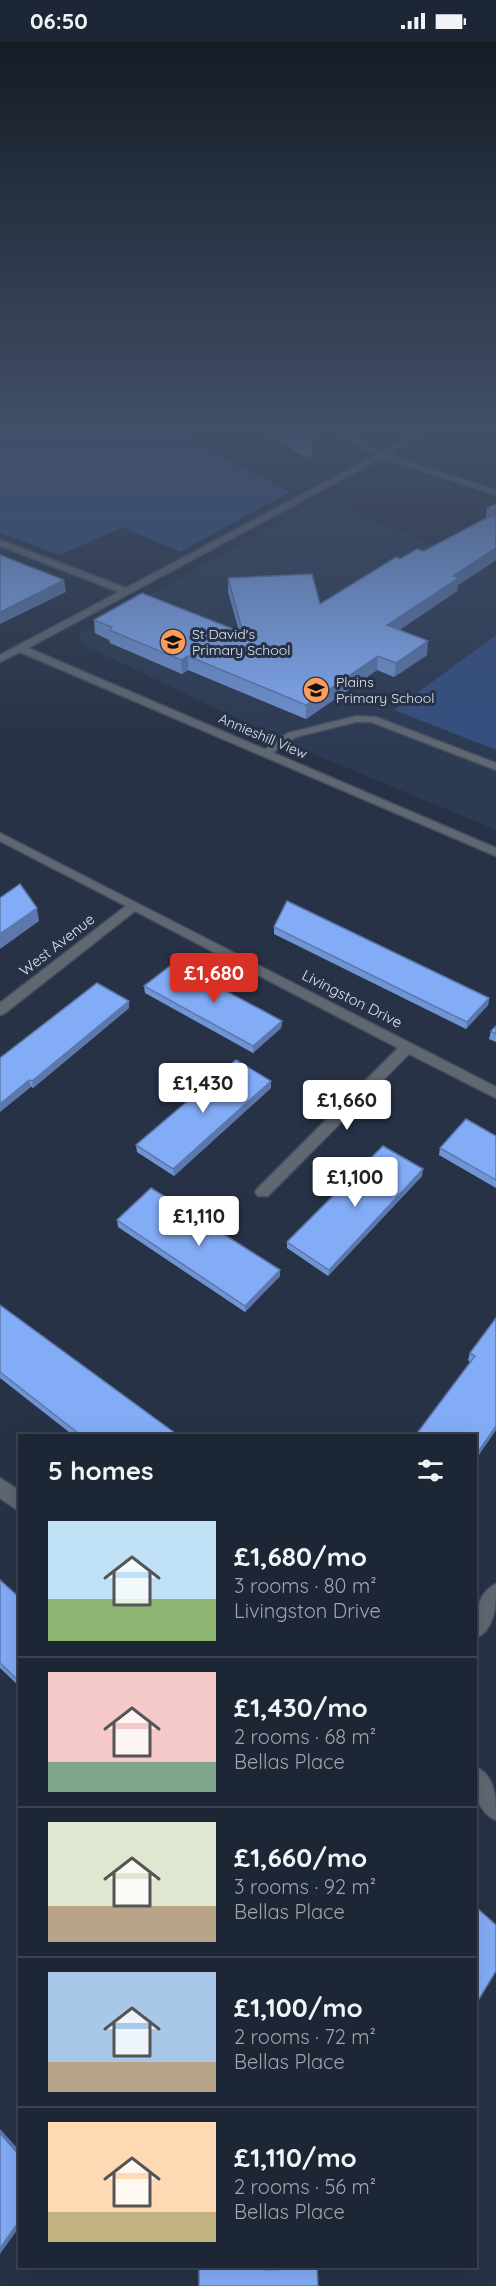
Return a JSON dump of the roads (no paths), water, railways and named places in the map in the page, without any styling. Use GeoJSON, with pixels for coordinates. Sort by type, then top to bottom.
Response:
{"type":"FeatureCollection","features":[{"type":"Feature","properties":{"kind":"street"},"geometry":{"type":"LineString","coordinates":[[0,659],[228,537]]}},
{"type":"Feature","properties":{"kind":"street"},"geometry":{"type":"LineString","coordinates":[[0,543],[125,591]]}},
{"type":"Feature","properties":{"kind":"street","name":"Annieshill View"},"geometry":{"type":"LineString","coordinates":[[19,648],[496,852]]}},
{"type":"Feature","properties":{"kind":"street"},"geometry":{"type":"LineString","coordinates":[[265,753],[292,735],[356,719],[372,719],[496,767]]}},
{"type":"Feature","properties":{"kind":"street","name":"Livingston Drive"},"geometry":{"type":"LineString","coordinates":[[0,836],[496,1093]]}},
{"type":"Feature","properties":{"kind":"street","name":"West Avenue"},"geometry":{"type":"LineString","coordinates":[[0,1010],[134,906]]}},
{"type":"Feature","properties":{"kind":"street"},"geometry":{"type":"LineString","coordinates":[[263,1192],[408,1047]]}},
{"type":"Feature","properties":{"kind":"street"},"geometry":{"type":"LineString","coordinates":[[0,1487],[18,1501]]}},
{"type":"Feature","properties":{"kind":"street"},"geometry":{"type":"LineString","coordinates":[[477,1626],[496,1594]]}},
{"type":"Feature","properties":{"kind":"street"},"geometry":{"type":"LineString","coordinates":[[477,1780],[496,1809]]}},
{"type":"Feature","properties":{"kind":"place","name":"St David's Primary School"},"geometry":{"type":"Point","coordinates":[173,642]}},
{"type":"Feature","properties":{"kind":"place","name":"Plains Primary School"},"geometry":{"type":"Point","coordinates":[316,690]}}]}
